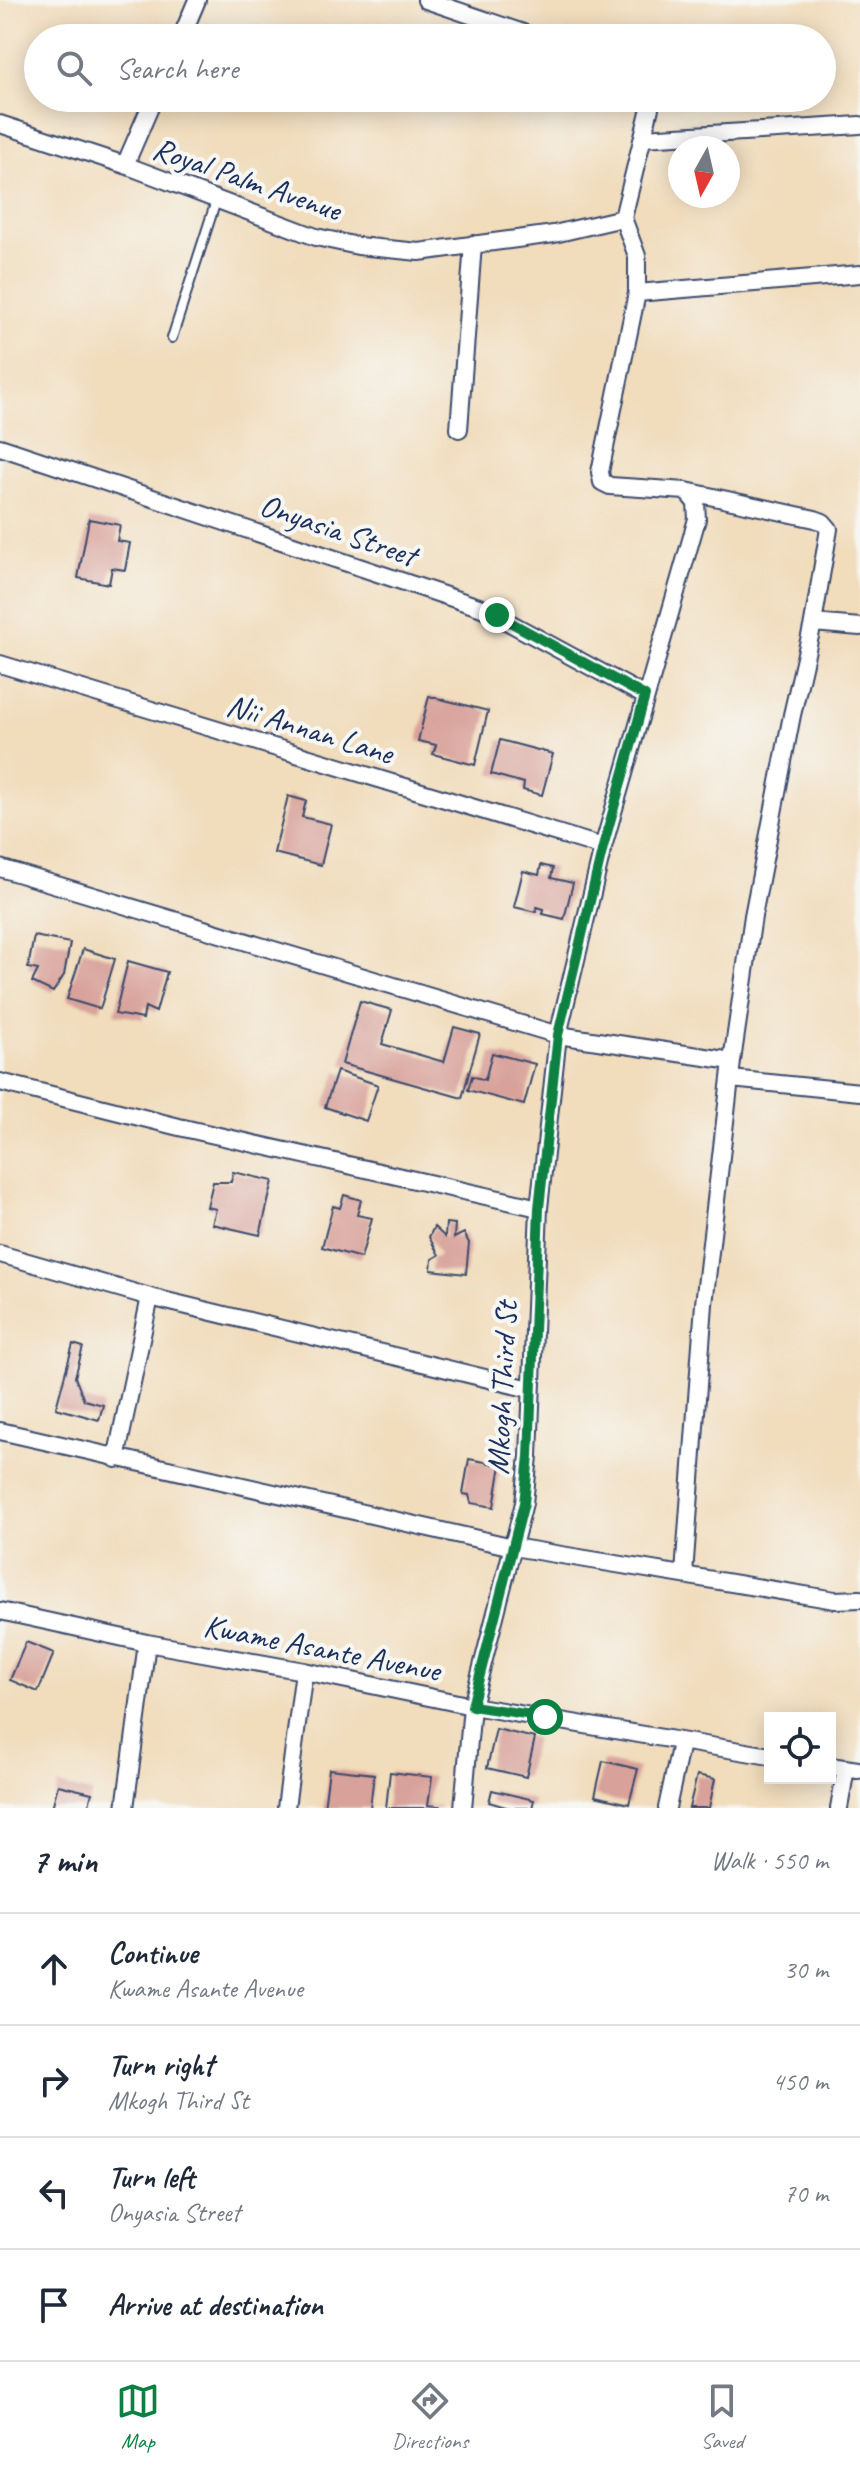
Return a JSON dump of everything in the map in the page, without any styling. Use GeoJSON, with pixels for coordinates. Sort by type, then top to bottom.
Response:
{"type":"FeatureCollection","features":[{"type":"Feature","properties":{"kind":"street"},"geometry":{"type":"LineString","coordinates":[[187,24],[197,0]]}},
{"type":"Feature","properties":{"kind":"street"},"geometry":{"type":"LineString","coordinates":[[426,0],[497,24]]}},
{"type":"Feature","properties":{"kind":"street"},"geometry":{"type":"LineString","coordinates":[[125,165],[148,112]]}},
{"type":"Feature","properties":{"kind":"street"},"geometry":{"type":"LineString","coordinates":[[649,112],[623,218],[637,256],[637,293],[600,472],[602,482],[610,486],[691,497],[823,522],[829,529],[813,623],[753,916],[732,1061],[704,1304],[684,1574]]}},
{"type":"Feature","properties":{"kind":"street","name":"Royal Palm Avenue"},"geometry":{"type":"LineString","coordinates":[[0,124],[125,165],[316,237],[358,246],[419,252],[554,234],[623,218]]}},
{"type":"Feature","properties":{"kind":"street"},"geometry":{"type":"LineString","coordinates":[[643,138],[860,125]]}},
{"type":"Feature","properties":{"kind":"street"},"geometry":{"type":"LineString","coordinates":[[459,429],[473,244]]}},
{"type":"Feature","properties":{"kind":"street"},"geometry":{"type":"LineString","coordinates":[[637,293],[860,274]]}},
{"type":"Feature","properties":{"kind":"street","name":"Onyasia Street"},"geometry":{"type":"LineString","coordinates":[[0,447],[482,608],[645,696]]}},
{"type":"Feature","properties":{"kind":"street","name":"Mkogh Third St"},"geometry":{"type":"LineString","coordinates":[[463,1808],[472,1706],[524,1503],[529,1456],[539,1208],[558,1035],[603,847],[697,519],[691,497]]}},
{"type":"Feature","properties":{"kind":"street"},"geometry":{"type":"LineString","coordinates":[[813,623],[860,627]]}},
{"type":"Feature","properties":{"kind":"street","name":"Nii Annan Lane"},"geometry":{"type":"LineString","coordinates":[[0,664],[603,847]]}},
{"type":"Feature","properties":{"kind":"street"},"geometry":{"type":"LineString","coordinates":[[0,868],[558,1035],[732,1061]]}},
{"type":"Feature","properties":{"kind":"street"},"geometry":{"type":"LineString","coordinates":[[731,1079],[860,1092]]}},
{"type":"Feature","properties":{"kind":"street"},"geometry":{"type":"LineString","coordinates":[[0,1082],[179,1127],[539,1208]]}},
{"type":"Feature","properties":{"kind":"street"},"geometry":{"type":"LineString","coordinates":[[0,1254],[150,1297],[530,1389]]}},
{"type":"Feature","properties":{"kind":"street"},"geometry":{"type":"LineString","coordinates":[[116,1459],[150,1297]]}},
{"type":"Feature","properties":{"kind":"street"},"geometry":{"type":"LineString","coordinates":[[0,1431],[513,1547],[835,1600],[860,1599]]}},
{"type":"Feature","properties":{"kind":"street","name":"Kwame Asante Avenue"},"geometry":{"type":"LineString","coordinates":[[0,1611],[472,1706],[764,1755]]}},
{"type":"Feature","properties":{"kind":"street"},"geometry":{"type":"LineString","coordinates":[[125,1808],[147,1643]]}},
{"type":"Feature","properties":{"kind":"street"},"geometry":{"type":"LineString","coordinates":[[286,1808],[304,1671]]}},
{"type":"Feature","properties":{"kind":"street"},"geometry":{"type":"LineString","coordinates":[[667,1808],[681,1743]]}},
{"type":"Feature","properties":{"kind":"street"},"geometry":{"type":"LineString","coordinates":[[839,1808],[845,1768]]}},
{"type":"Feature","properties":{"kind":"lane"},"geometry":{"type":"LineString","coordinates":[[172,338],[216,201]]}},
{"type":"Feature","properties":{"kind":"building"},"geometry":{"type":"Polygon","coordinates":[[[89,519],[120,525],[117,541],[130,543],[125,570],[112,568],[109,584],[78,578],[89,519]]]}},
{"type":"Feature","properties":{"kind":"building"},"geometry":{"type":"Polygon","coordinates":[[[429,696],[488,711],[475,765],[433,754],[436,745],[418,741],[429,696]]]}},
{"type":"Feature","properties":{"kind":"building"},"geometry":{"type":"Polygon","coordinates":[[[500,740],[553,754],[542,795],[523,790],[524,783],[491,774],[500,740]]]}},
{"type":"Feature","properties":{"kind":"building"},"geometry":{"type":"Polygon","coordinates":[[[288,796],[306,801],[302,817],[331,824],[321,865],[274,853],[288,796]]]}},
{"type":"Feature","properties":{"kind":"building"},"geometry":{"type":"Polygon","coordinates":[[[541,865],[553,868],[551,878],[573,883],[564,919],[543,914],[544,909],[537,907],[536,912],[514,907],[523,871],[539,875],[541,865]]]}},
{"type":"Feature","properties":{"kind":"building"},"geometry":{"type":"Polygon","coordinates":[[[34,936],[70,943],[64,975],[53,992],[32,982],[38,970],[28,968],[34,936]]]}},
{"type":"Feature","properties":{"kind":"building"},"geometry":{"type":"Polygon","coordinates":[[[83,949],[115,959],[100,1009],[67,999],[83,949]]]}},
{"type":"Feature","properties":{"kind":"building"},"geometry":{"type":"Polygon","coordinates":[[[128,961],[167,972],[156,1012],[145,1007],[143,1019],[115,1014],[128,961]]]}},
{"type":"Feature","properties":{"kind":"building"},"geometry":{"type":"Polygon","coordinates":[[[360,1001],[392,1010],[382,1044],[444,1062],[454,1027],[480,1034],[462,1098],[342,1064],[360,1001]]]}},
{"type":"Feature","properties":{"kind":"building"},"geometry":{"type":"Polygon","coordinates":[[[492,1053],[535,1064],[524,1105],[468,1090],[472,1076],[485,1080],[492,1053]]]}},
{"type":"Feature","properties":{"kind":"building"},"geometry":{"type":"Polygon","coordinates":[[[337,1071],[378,1085],[366,1121],[325,1107],[337,1071]]]}},
{"type":"Feature","properties":{"kind":"building"},"geometry":{"type":"Polygon","coordinates":[[[233,1172],[273,1181],[260,1235],[212,1224],[216,1209],[207,1207],[213,1182],[231,1182],[233,1172]]]}},
{"type":"Feature","properties":{"kind":"building"},"geometry":{"type":"Polygon","coordinates":[[[344,1195],[361,1200],[357,1215],[372,1218],[361,1258],[322,1247],[333,1206],[340,1208],[344,1195]]]}},
{"type":"Feature","properties":{"kind":"building"},"geometry":{"type":"Polygon","coordinates":[[[446,1223],[455,1224],[454,1238],[464,1233],[469,1243],[466,1274],[431,1270],[432,1259],[439,1255],[429,1237],[434,1227],[445,1237],[446,1223]]]}},
{"type":"Feature","properties":{"kind":"building"},"geometry":{"type":"Polygon","coordinates":[[[73,1344],[83,1347],[75,1377],[84,1400],[103,1405],[99,1420],[56,1408],[73,1344]]]}},
{"type":"Feature","properties":{"kind":"building"},"geometry":{"type":"Polygon","coordinates":[[[469,1459],[501,1465],[494,1507],[471,1503],[469,1495],[463,1494],[469,1459]]]}},
{"type":"Feature","properties":{"kind":"building"},"geometry":{"type":"Polygon","coordinates":[[[26,1642],[54,1653],[38,1692],[10,1680],[26,1642]]]}},
{"type":"Feature","properties":{"kind":"building"},"geometry":{"type":"Polygon","coordinates":[[[496,1729],[535,1738],[526,1777],[487,1768],[496,1729]]]}},
{"type":"Feature","properties":{"kind":"building"},"geometry":{"type":"Polygon","coordinates":[[[603,1761],[638,1769],[629,1804],[595,1796],[603,1761]]]}},
{"type":"Feature","properties":{"kind":"building"},"geometry":{"type":"Polygon","coordinates":[[[329,1769],[374,1774],[370,1808],[324,1808],[329,1769]]]}},
{"type":"Feature","properties":{"kind":"building"},"geometry":{"type":"Polygon","coordinates":[[[390,1772],[432,1777],[428,1805],[439,1808],[386,1808],[390,1772]]]}},
{"type":"Feature","properties":{"kind":"building"},"geometry":{"type":"Polygon","coordinates":[[[697,1775],[715,1779],[709,1808],[689,1808],[697,1775]]]}},
{"type":"Feature","properties":{"kind":"building"},"geometry":{"type":"Polygon","coordinates":[[[58,1785],[92,1793],[88,1808],[52,1808],[58,1785]]]}},
{"type":"Feature","properties":{"kind":"building"},"geometry":{"type":"Polygon","coordinates":[[[492,1790],[534,1800],[532,1808],[509,1808],[489,1802],[492,1790]]]}},
{"type":"Feature","properties":{"kind":"route"},"geometry":{"type":"LineString","coordinates":[[497,615],[645,696],[603,847],[558,1035],[539,1208],[529,1456],[524,1503],[472,1706],[545,1717]]}}]}
